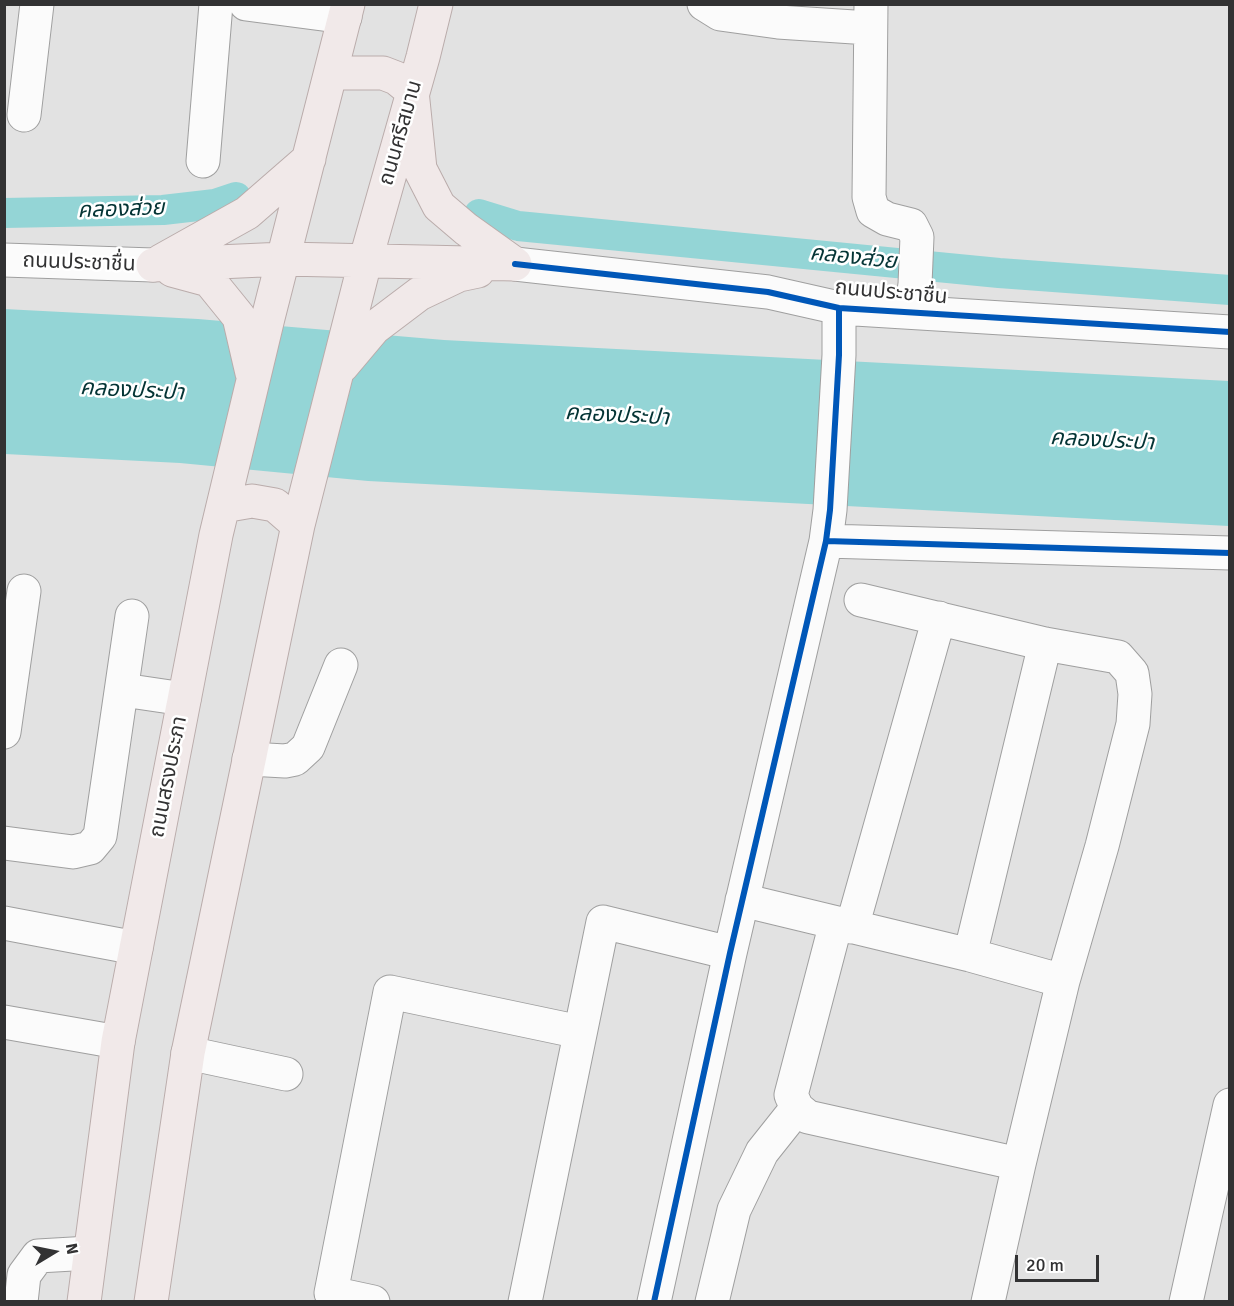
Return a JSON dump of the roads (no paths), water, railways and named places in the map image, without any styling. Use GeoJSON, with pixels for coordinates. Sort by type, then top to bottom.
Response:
{"type":"FeatureCollection","features":[{"type":"Feature","properties":{"kind":"main road","name":"ถนนศรีสมาน"},"geometry":{"type":"LineString","coordinates":[[365,262],[435,4]]}},
{"type":"Feature","properties":{"kind":"main road"},"geometry":{"type":"LineString","coordinates":[[153,266],[209,280],[254,318],[284,259],[347,11]]}},
{"type":"Feature","properties":{"kind":"main road"},"geometry":{"type":"LineString","coordinates":[[331,73],[383,73],[396,78],[412,91],[420,169],[439,206],[466,229],[515,264]]}},
{"type":"Feature","properties":{"kind":"main road"},"geometry":{"type":"LineString","coordinates":[[153,266],[247,213],[309,159]]}},
{"type":"Feature","properties":{"kind":"main road"},"geometry":{"type":"LineString","coordinates":[[153,266],[284,259],[515,264]]}},
{"type":"Feature","properties":{"kind":"main road"},"geometry":{"type":"LineString","coordinates":[[152,1302],[188,1053],[298,525],[337,371],[362,326],[365,262]]}},
{"type":"Feature","properties":{"kind":"main road"},"geometry":{"type":"LineString","coordinates":[[362,326],[459,275],[515,264]]}},
{"type":"Feature","properties":{"kind":"main road","name":"ถนนสรงประภา"},"geometry":{"type":"LineString","coordinates":[[84,1302],[118,1042],[226,491],[253,380],[254,318]]}},
{"type":"Feature","properties":{"kind":"main road"},"geometry":{"type":"LineString","coordinates":[[226,491],[252,501],[275,505],[298,525]]}},
{"type":"Feature","properties":{"kind":"street"},"geometry":{"type":"LineString","coordinates":[[24,116],[37,4]]}},
{"type":"Feature","properties":{"kind":"street"},"geometry":{"type":"LineString","coordinates":[[203,161],[216,4]]}},
{"type":"Feature","properties":{"kind":"street"},"geometry":{"type":"LineString","coordinates":[[246,4],[347,11]]}},
{"type":"Feature","properties":{"kind":"street"},"geometry":{"type":"LineString","coordinates":[[704,4],[720,14],[778,21],[870,16],[869,197],[873,211],[887,219],[911,225],[917,237],[914,283]]}},
{"type":"Feature","properties":{"kind":"street","name":"ถนนประชาชื่น"},"geometry":{"type":"LineString","coordinates":[[4,260],[153,266]]}},
{"type":"Feature","properties":{"kind":"street","name":"ถนนประชาชื่น"},"geometry":{"type":"LineString","coordinates":[[515,264],[768,292],[839,308],[914,283],[1230,332]]}},
{"type":"Feature","properties":{"kind":"street"},"geometry":{"type":"LineString","coordinates":[[654,1302],[730,953],[828,525],[839,355],[839,308]]}},
{"type":"Feature","properties":{"kind":"street"},"geometry":{"type":"LineString","coordinates":[[828,525],[1230,553]]}},
{"type":"Feature","properties":{"kind":"street"},"geometry":{"type":"LineString","coordinates":[[4,732],[24,591]]}},
{"type":"Feature","properties":{"kind":"street"},"geometry":{"type":"LineString","coordinates":[[861,600],[1045,644],[1118,657],[1132,674],[1135,694],[1133,724],[1093,880],[1063,981],[988,1302]]}},
{"type":"Feature","properties":{"kind":"street"},"geometry":{"type":"LineString","coordinates":[[4,843],[72,852],[90,848],[100,836],[132,616]]}},
{"type":"Feature","properties":{"kind":"street"},"geometry":{"type":"LineString","coordinates":[[939,618],[791,1095],[797,1108],[808,1117],[1019,1164]]}},
{"type":"Feature","properties":{"kind":"street"},"geometry":{"type":"LineString","coordinates":[[970,955],[1045,644]]}},
{"type":"Feature","properties":{"kind":"street"},"geometry":{"type":"LineString","coordinates":[[249,759],[275,761],[295,759],[308,747],[340,665]]}},
{"type":"Feature","properties":{"kind":"street"},"geometry":{"type":"LineString","coordinates":[[123,690],[184,699]]}},
{"type":"Feature","properties":{"kind":"street"},"geometry":{"type":"LineString","coordinates":[[742,900],[970,955],[1063,981]]}},
{"type":"Feature","properties":{"kind":"street"},"geometry":{"type":"LineString","coordinates":[[525,1302],[603,922],[730,953]]}},
{"type":"Feature","properties":{"kind":"street"},"geometry":{"type":"LineString","coordinates":[[4,923],[136,948]]}},
{"type":"Feature","properties":{"kind":"street"},"geometry":{"type":"LineString","coordinates":[[373,1302],[331,1293],[390,992],[580,1032]]}},
{"type":"Feature","properties":{"kind":"street"},"geometry":{"type":"LineString","coordinates":[[4,1022],[118,1042]]}},
{"type":"Feature","properties":{"kind":"street"},"geometry":{"type":"LineString","coordinates":[[188,1053],[286,1074]]}},
{"type":"Feature","properties":{"kind":"street"},"geometry":{"type":"LineString","coordinates":[[1186,1302],[1230,1106]]}},
{"type":"Feature","properties":{"kind":"street"},"geometry":{"type":"LineString","coordinates":[[712,1302],[734,1210],[762,1152],[797,1108]]}},
{"type":"Feature","properties":{"kind":"street"},"geometry":{"type":"LineString","coordinates":[[16,1282],[38,1256],[90,1253]]}},
{"type":"Feature","properties":{"kind":"water","name":"คลองประปา"},"geometry":{"type":"Polygon","coordinates":[[[4,309],[198,319],[444,340],[1229,381],[1229,526],[368,481],[180,463],[5,454],[4,309]]]}},
{"type":"Feature","properties":{"kind":"waterway","name":"คลองส่วย"},"geometry":{"type":"LineString","coordinates":[[4,213],[163,210],[215,204],[236,197]]}},
{"type":"Feature","properties":{"kind":"waterway","name":"คลองส่วย"},"geometry":{"type":"LineString","coordinates":[[479,214],[518,226],[999,273],[1230,290]]}}]}
